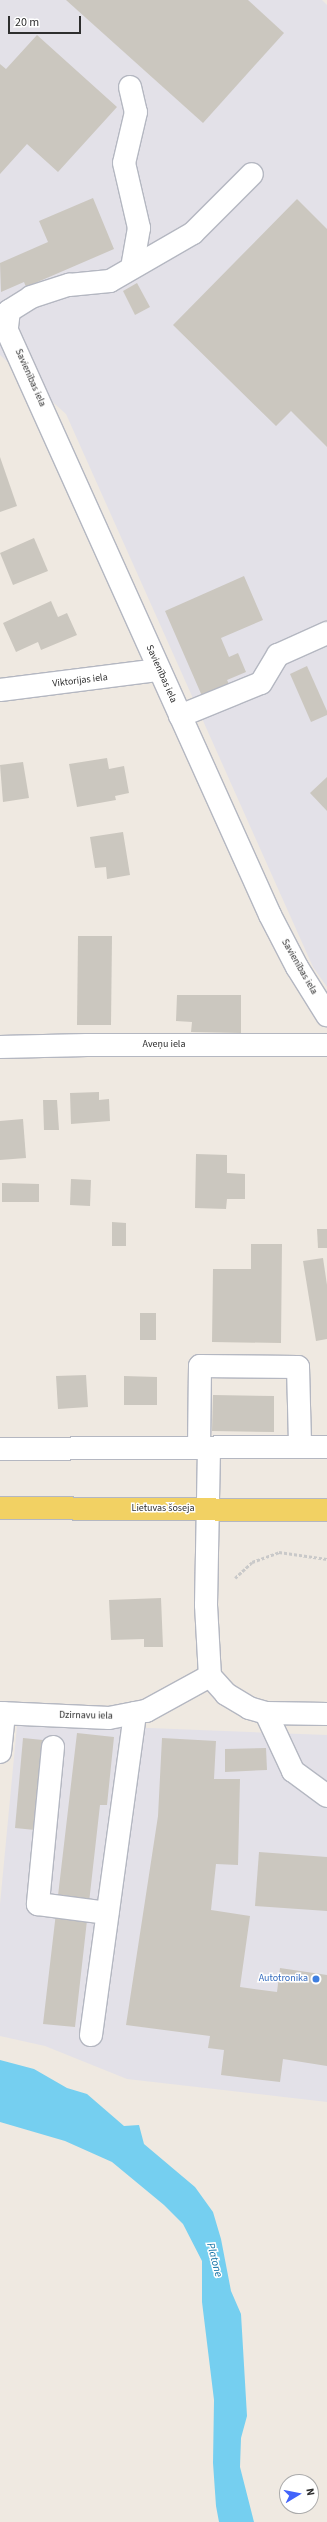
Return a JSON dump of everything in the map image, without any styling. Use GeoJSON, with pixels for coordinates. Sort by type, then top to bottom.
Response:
{"type":"FeatureCollection","features":[{"type":"Feature","properties":{"kind":"main road","name":"Lietuvas šoseja"},"geometry":{"type":"LineString","coordinates":[[0,1508],[327,1510]]}},
{"type":"Feature","properties":{"kind":"street"},"geometry":{"type":"LineString","coordinates":[[130,87],[136,112],[124,163],[139,228],[132,267]]}},
{"type":"Feature","properties":{"kind":"street"},"geometry":{"type":"LineString","coordinates":[[2,323],[9,311],[31,297],[69,285],[110,281],[193,233],[252,174]]}},
{"type":"Feature","properties":{"kind":"street","name":"Savienības iela"},"geometry":{"type":"LineString","coordinates":[[2,323],[270,915],[297,967],[327,1015]]}},
{"type":"Feature","properties":{"kind":"street"},"geometry":{"type":"LineString","coordinates":[[180,716],[261,683],[278,655],[327,633]]}},
{"type":"Feature","properties":{"kind":"street","name":"Viktorijas iela"},"geometry":{"type":"LineString","coordinates":[[0,690],[159,670]]}},
{"type":"Feature","properties":{"kind":"street","name":"Aveņu iela"},"geometry":{"type":"LineString","coordinates":[[0,1047],[87,1045],[327,1045]]}},
{"type":"Feature","properties":{"kind":"street"},"geometry":{"type":"LineString","coordinates":[[300,1446],[298,1367],[200,1366],[208,1509],[206,1604],[210,1676],[226,1694],[249,1708],[266,1713],[327,1714]]}},
{"type":"Feature","properties":{"kind":"street"},"geometry":{"type":"LineString","coordinates":[[0,1450],[300,1446],[327,1447]]}},
{"type":"Feature","properties":{"kind":"street","name":"Dzirnavu iela"},"geometry":{"type":"LineString","coordinates":[[2,1713],[110,1718],[146,1711],[210,1676]]}},
{"type":"Feature","properties":{"kind":"street"},"geometry":{"type":"LineString","coordinates":[[0,1752],[2,1713]]}},
{"type":"Feature","properties":{"kind":"street"},"geometry":{"type":"LineString","coordinates":[[91,2036],[135,1713]]}},
{"type":"Feature","properties":{"kind":"street"},"geometry":{"type":"LineString","coordinates":[[266,1713],[293,1771],[327,1796]]}},
{"type":"Feature","properties":{"kind":"street"},"geometry":{"type":"LineString","coordinates":[[53,1747],[38,1904],[108,1913]]}},
{"type":"Feature","properties":{"kind":"path"},"geometry":{"type":"LineString","coordinates":[[235,1578],[252,1562],[279,1552],[327,1558]]}},
{"type":"Feature","properties":{"kind":"shaded area"},"geometry":{"type":"Polygon","coordinates":[[[0,0],[322,0],[327,5],[327,987],[313,967],[66,414],[0,355],[0,0]]]}},
{"type":"Feature","properties":{"kind":"shaded area"},"geometry":{"type":"Polygon","coordinates":[[[17,1726],[149,1728],[327,1735],[327,2102],[127,2079],[45,2046],[0,2036],[0,1904],[17,1726]]]}},
{"type":"Feature","properties":{"kind":"water","name":"Platone"},"geometry":{"type":"Polygon","coordinates":[[[0,2060],[34,2069],[67,2088],[87,2094],[124,2126],[139,2125],[144,2144],[195,2187],[213,2212],[221,2239],[231,2291],[241,2314],[247,2416],[241,2438],[240,2467],[254,2522],[219,2522],[216,2506],[213,2463],[214,2400],[202,2302],[202,2261],[183,2224],[164,2205],[112,2162],[65,2141],[0,2122],[0,2060]]]}},
{"type":"Feature","properties":{"kind":"building"},"geometry":{"type":"Polygon","coordinates":[[[66,0],[248,0],[284,33],[203,123],[66,0]]]}},
{"type":"Feature","properties":{"kind":"building"},"geometry":{"type":"Polygon","coordinates":[[[37,35],[117,107],[58,172],[27,144],[0,174],[0,64],[6,69],[37,35]]]}},
{"type":"Feature","properties":{"kind":"building"},"geometry":{"type":"Polygon","coordinates":[[[93,198],[114,249],[26,287],[24,282],[1,292],[0,263],[48,242],[39,221],[93,198]]]}},
{"type":"Feature","properties":{"kind":"building"},"geometry":{"type":"Polygon","coordinates":[[[297,199],[327,229],[327,447],[291,411],[276,426],[173,325],[297,199]]]}},
{"type":"Feature","properties":{"kind":"building"},"geometry":{"type":"Polygon","coordinates":[[[137,283],[150,307],[135,315],[123,291],[137,283]]]}},
{"type":"Feature","properties":{"kind":"building"},"geometry":{"type":"Polygon","coordinates":[[[0,457],[17,506],[0,512],[0,457]]]}},
{"type":"Feature","properties":{"kind":"building"},"geometry":{"type":"Polygon","coordinates":[[[34,538],[48,571],[13,585],[0,553],[34,538]]]}},
{"type":"Feature","properties":{"kind":"building"},"geometry":{"type":"Polygon","coordinates":[[[244,576],[263,620],[221,638],[229,657],[238,653],[246,672],[227,680],[229,684],[202,696],[165,611],[244,576]]]}},
{"type":"Feature","properties":{"kind":"building"},"geometry":{"type":"Polygon","coordinates":[[[51,601],[58,617],[67,613],[77,635],[41,650],[38,642],[16,652],[3,623],[51,601]]]}},
{"type":"Feature","properties":{"kind":"building"},"geometry":{"type":"Polygon","coordinates":[[[307,666],[327,711],[327,715],[311,722],[290,674],[307,666]]]}},
{"type":"Feature","properties":{"kind":"building"},"geometry":{"type":"Polygon","coordinates":[[[107,758],[109,769],[124,766],[129,793],[115,796],[116,800],[77,807],[69,764],[107,758]]]}},
{"type":"Feature","properties":{"kind":"building"},"geometry":{"type":"Polygon","coordinates":[[[23,762],[29,798],[3,802],[0,765],[23,762]]]}},
{"type":"Feature","properties":{"kind":"building"},"geometry":{"type":"Polygon","coordinates":[[[327,777],[327,811],[310,793],[327,777]]]}},
{"type":"Feature","properties":{"kind":"building"},"geometry":{"type":"Polygon","coordinates":[[[123,832],[130,875],[107,879],[106,867],[95,868],[90,837],[123,832]]]}},
{"type":"Feature","properties":{"kind":"building"},"geometry":{"type":"Polygon","coordinates":[[[78,936],[112,936],[111,1025],[77,1025],[78,936]]]}},
{"type":"Feature","properties":{"kind":"building"},"geometry":{"type":"Polygon","coordinates":[[[177,995],[241,995],[241,1033],[191,1032],[192,1022],[176,1021],[177,995]]]}},
{"type":"Feature","properties":{"kind":"building"},"geometry":{"type":"Polygon","coordinates":[[[99,1092],[99,1100],[109,1099],[110,1121],[71,1124],[70,1093],[99,1092]]]}},
{"type":"Feature","properties":{"kind":"building"},"geometry":{"type":"Polygon","coordinates":[[[43,1100],[57,1100],[59,1130],[44,1130],[43,1100]]]}},
{"type":"Feature","properties":{"kind":"building"},"geometry":{"type":"Polygon","coordinates":[[[23,1119],[26,1158],[0,1160],[0,1121],[23,1119]]]}},
{"type":"Feature","properties":{"kind":"building"},"geometry":{"type":"Polygon","coordinates":[[[196,1154],[227,1155],[227,1173],[245,1174],[245,1199],[227,1199],[226,1209],[195,1208],[196,1154]]]}},
{"type":"Feature","properties":{"kind":"building"},"geometry":{"type":"Polygon","coordinates":[[[71,1179],[91,1180],[90,1206],[70,1205],[71,1179]]]}},
{"type":"Feature","properties":{"kind":"building"},"geometry":{"type":"Polygon","coordinates":[[[2,1183],[39,1184],[39,1202],[2,1202],[2,1183]]]}},
{"type":"Feature","properties":{"kind":"building"},"geometry":{"type":"Polygon","coordinates":[[[112,1222],[126,1223],[126,1246],[112,1246],[112,1222]]]}},
{"type":"Feature","properties":{"kind":"building"},"geometry":{"type":"Polygon","coordinates":[[[317,1229],[327,1229],[327,1248],[318,1248],[317,1229]]]}},
{"type":"Feature","properties":{"kind":"building"},"geometry":{"type":"Polygon","coordinates":[[[251,1244],[282,1244],[281,1343],[212,1342],[213,1269],[251,1269],[251,1244]]]}},
{"type":"Feature","properties":{"kind":"building"},"geometry":{"type":"Polygon","coordinates":[[[323,1258],[327,1285],[327,1339],[316,1341],[303,1261],[323,1258]]]}},
{"type":"Feature","properties":{"kind":"building"},"geometry":{"type":"Polygon","coordinates":[[[140,1313],[156,1313],[156,1340],[140,1340],[140,1313]]]}},
{"type":"Feature","properties":{"kind":"building"},"geometry":{"type":"Polygon","coordinates":[[[86,1375],[88,1407],[58,1409],[56,1376],[86,1375]]]}},
{"type":"Feature","properties":{"kind":"building"},"geometry":{"type":"Polygon","coordinates":[[[124,1376],[157,1377],[157,1405],[124,1405],[124,1376]]]}},
{"type":"Feature","properties":{"kind":"building"},"geometry":{"type":"Polygon","coordinates":[[[213,1395],[274,1396],[274,1432],[212,1431],[213,1395]]]}},
{"type":"Feature","properties":{"kind":"building"},"geometry":{"type":"Polygon","coordinates":[[[161,1598],[163,1647],[144,1647],[144,1639],[111,1640],[109,1600],[161,1598]]]}},
{"type":"Feature","properties":{"kind":"building"},"geometry":{"type":"Polygon","coordinates":[[[77,1733],[114,1737],[107,1805],[100,1805],[75,2027],[43,2024],[77,1733]]]}},
{"type":"Feature","properties":{"kind":"building"},"geometry":{"type":"Polygon","coordinates":[[[23,1738],[43,1740],[35,1830],[15,1828],[23,1738]]]}},
{"type":"Feature","properties":{"kind":"building"},"geometry":{"type":"Polygon","coordinates":[[[162,1738],[216,1741],[214,1779],[240,1779],[238,1865],[216,1864],[211,1910],[250,1916],[240,1987],[277,1992],[280,1968],[327,1975],[327,2066],[283,2059],[280,2082],[221,2075],[224,2050],[208,2048],[210,2036],[126,2025],[158,1816],[162,1738]]]}},
{"type":"Feature","properties":{"kind":"building"},"geometry":{"type":"Polygon","coordinates":[[[266,1748],[267,1770],[225,1772],[225,1749],[266,1748]]]}},
{"type":"Feature","properties":{"kind":"building"},"geometry":{"type":"Polygon","coordinates":[[[259,1852],[327,1857],[327,1911],[255,1906],[259,1852]]]}},
{"type":"Feature","properties":{"kind":"place","name":"Autotronika"},"geometry":{"type":"Point","coordinates":[316,1979]}}]}
